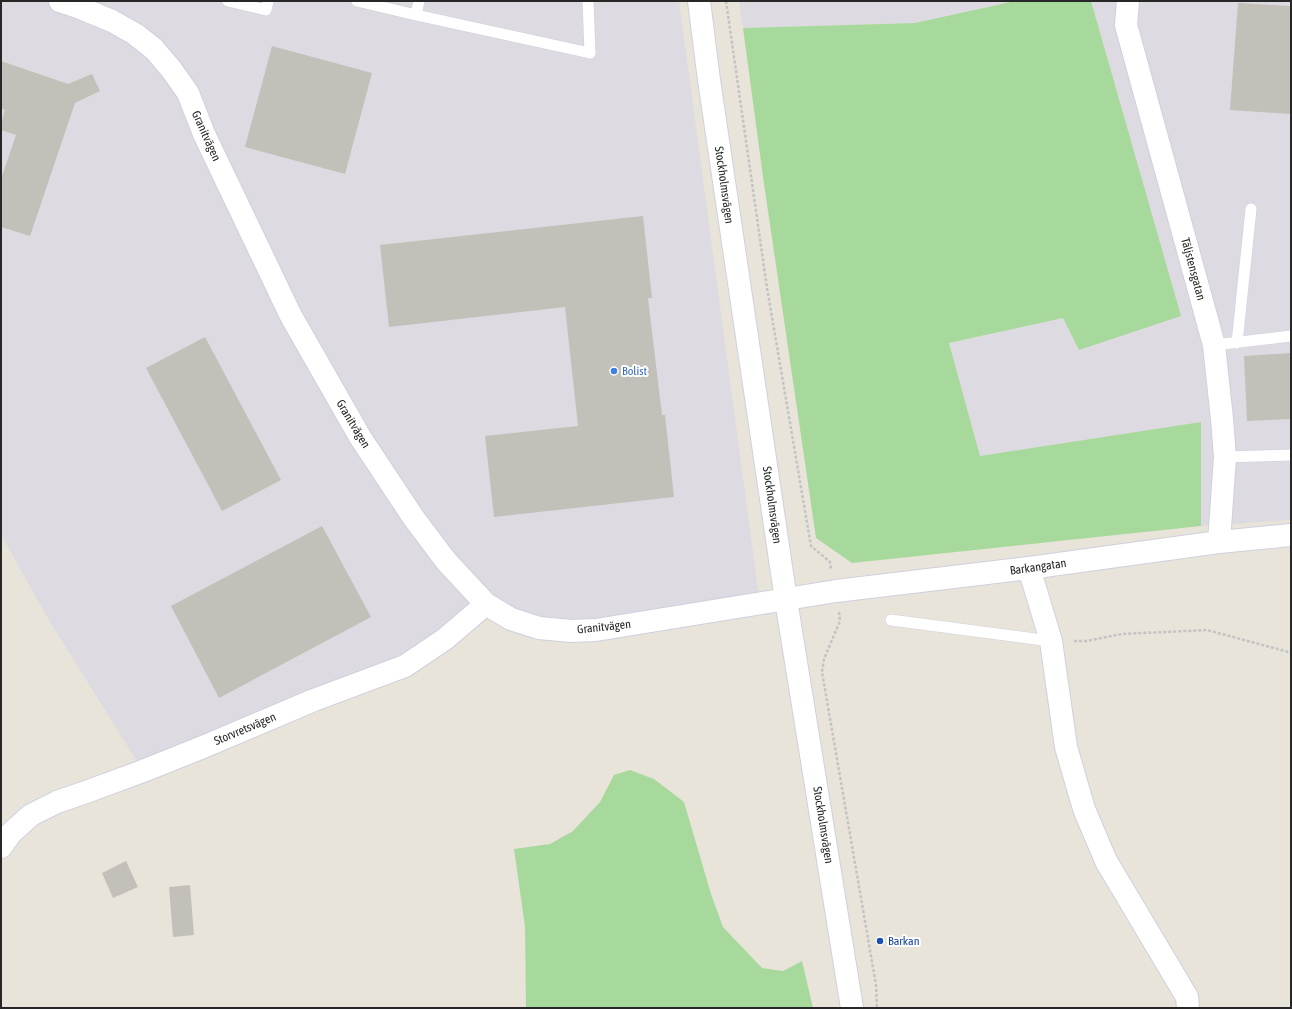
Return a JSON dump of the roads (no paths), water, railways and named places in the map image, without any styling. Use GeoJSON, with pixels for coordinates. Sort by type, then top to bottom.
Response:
{"type":"FeatureCollection","features":[{"type":"Feature","properties":{"kind":"street","name":"Granitvägen"},"geometry":{"type":"LineString","coordinates":[[60,1],[112,21],[135,34],[154,49],[171,69],[188,93],[204,134],[291,316],[360,437],[412,517],[446,561],[486,604],[510,619],[539,628],[570,631],[589,630],[786,600]]}},
{"type":"Feature","properties":{"kind":"street","name":"Stockholmsvägen"},"geometry":{"type":"LineString","coordinates":[[699,1],[708,80],[786,600],[852,1008]]}},
{"type":"Feature","properties":{"kind":"street","name":"Täljstensgatan"},"geometry":{"type":"LineString","coordinates":[[1128,1],[1126,25],[1214,345],[1225,457],[1219,542]]}},
{"type":"Feature","properties":{"kind":"street","name":"Barkangatan"},"geometry":{"type":"LineString","coordinates":[[786,600],[836,591],[1029,568],[1219,542],[1291,535]]}},
{"type":"Feature","properties":{"kind":"street"},"geometry":{"type":"LineString","coordinates":[[1029,568],[1051,641],[1066,747],[1084,809],[1106,861],[1187,997],[1188,1008]]}},
{"type":"Feature","properties":{"kind":"street","name":"Storvretsvägen"},"geometry":{"type":"LineString","coordinates":[[1,847],[11,833],[31,815],[57,802],[203,747],[314,700],[406,666],[445,639],[486,604]]}},
{"type":"Feature","properties":{"kind":"lane"},"geometry":{"type":"LineString","coordinates":[[228,1],[266,10],[268,1]]}},
{"type":"Feature","properties":{"kind":"lane"},"geometry":{"type":"LineString","coordinates":[[357,1],[590,53],[588,1]]}},
{"type":"Feature","properties":{"kind":"lane"},"geometry":{"type":"LineString","coordinates":[[416,15],[419,1]]}},
{"type":"Feature","properties":{"kind":"lane"},"geometry":{"type":"LineString","coordinates":[[1237,342],[1251,209]]}},
{"type":"Feature","properties":{"kind":"lane"},"geometry":{"type":"LineString","coordinates":[[1214,345],[1291,336]]}},
{"type":"Feature","properties":{"kind":"lane"},"geometry":{"type":"LineString","coordinates":[[1225,457],[1291,455]]}},
{"type":"Feature","properties":{"kind":"lane"},"geometry":{"type":"LineString","coordinates":[[891,620],[1051,641]]}},
{"type":"Feature","properties":{"kind":"place","name":"Bolist"},"geometry":{"type":"Point","coordinates":[614,371]}},
{"type":"Feature","properties":{"kind":"place","name":"Barkan"},"geometry":{"type":"Point","coordinates":[880,941]}}]}
